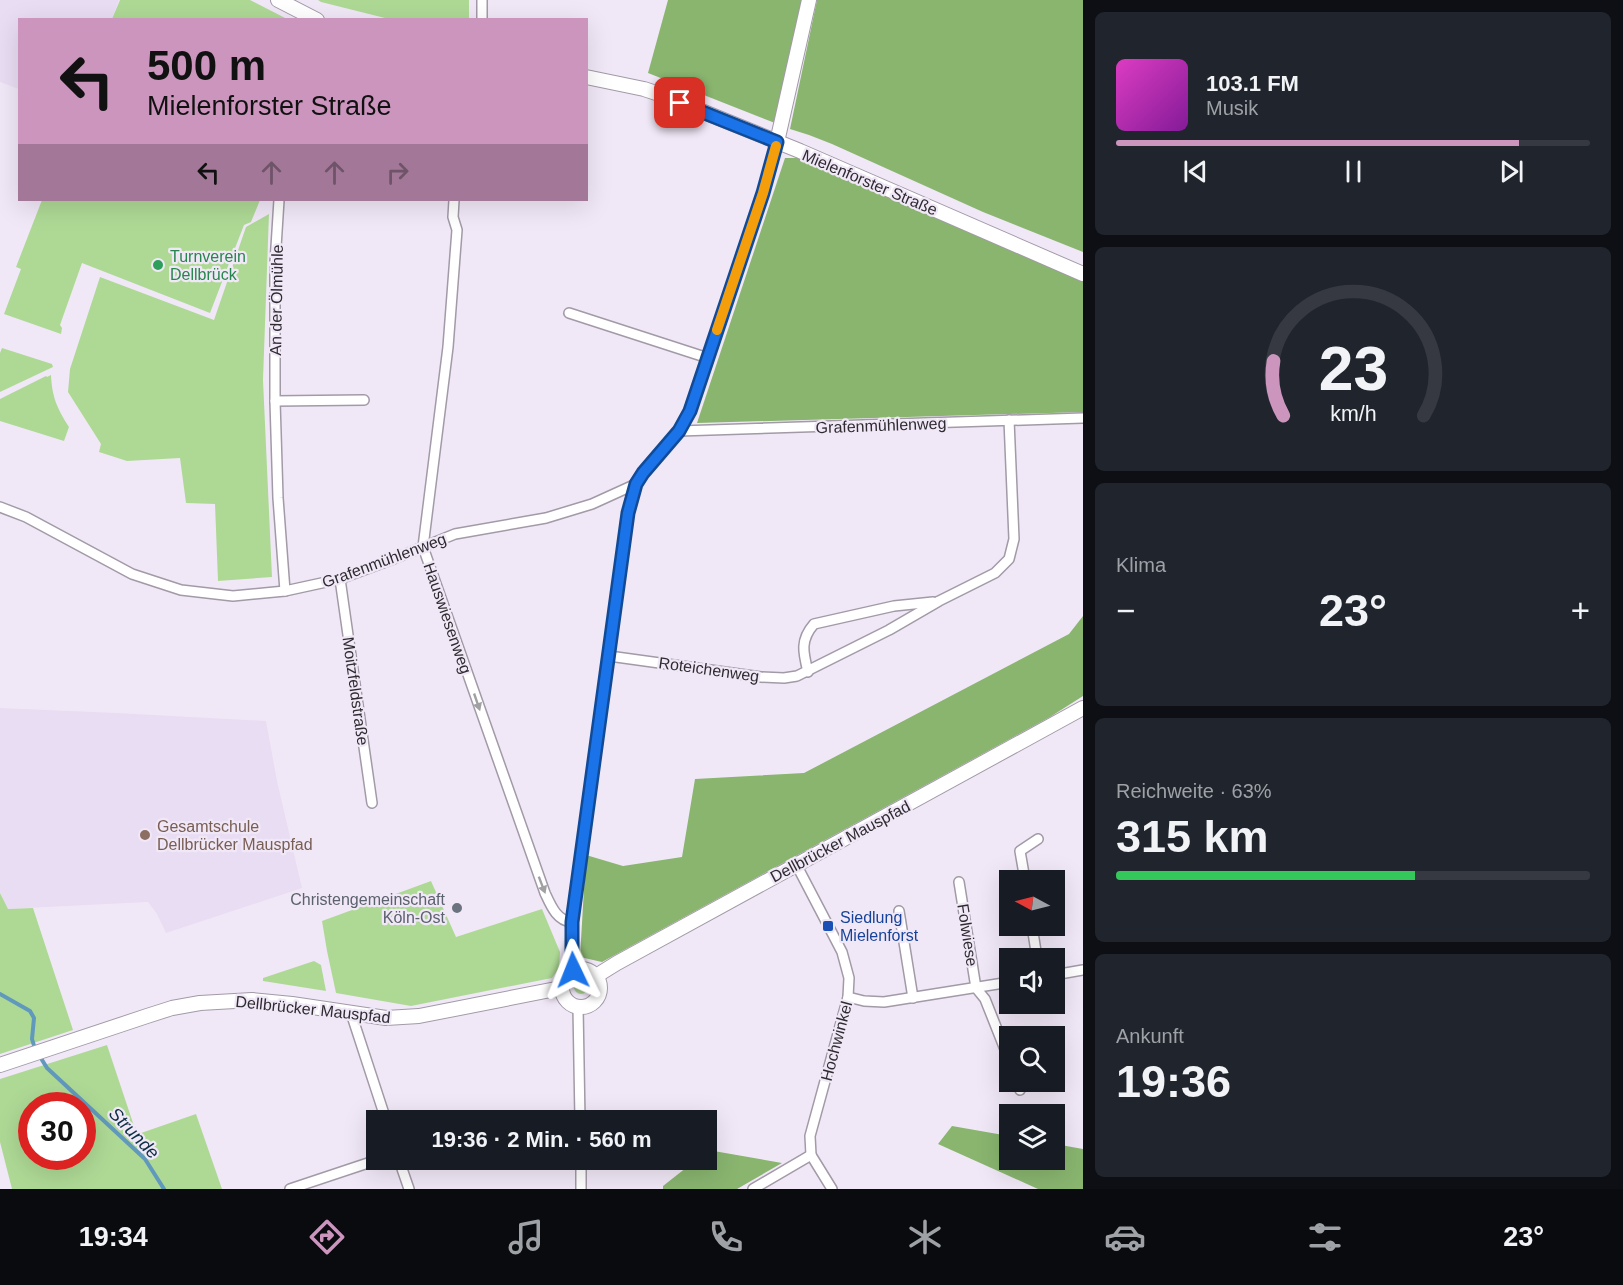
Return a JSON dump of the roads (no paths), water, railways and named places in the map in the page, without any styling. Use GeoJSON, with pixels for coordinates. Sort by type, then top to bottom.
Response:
{"type":"FeatureCollection","features":[{"type":"Feature","properties":{"kind":"main road"},"geometry":{"type":"LineString","coordinates":[[278,0],[313,18]]}},
{"type":"Feature","properties":{"kind":"main road"},"geometry":{"type":"LineString","coordinates":[[777,142],[809,0]]}},
{"type":"Feature","properties":{"kind":"main road","name":"Mielenforster Straße"},"geometry":{"type":"LineString","coordinates":[[588,77],[646,90],[777,142],[1083,274]]}},
{"type":"Feature","properties":{"kind":"main road","name":"Dellbrücker Mauspfad"},"geometry":{"type":"LineString","coordinates":[[596,976],[1083,708]]}},
{"type":"Feature","properties":{"kind":"main road"},"geometry":{"type":"LineString","coordinates":[[586,969],[596,976],[600,988],[599,995],[591,1005],[578,1007],[571,1005],[562,994],[564,977],[573,970],[586,969]]}},
{"type":"Feature","properties":{"kind":"main road","name":"Dellbrücker Mauspfad"},"geometry":{"type":"LineString","coordinates":[[0,1065],[163,1011],[200,1003],[252,1000],[386,1018],[419,1016],[561,988]]}},
{"type":"Feature","properties":{"kind":"street"},"geometry":{"type":"LineString","coordinates":[[482,0],[482,18]]}},
{"type":"Feature","properties":{"kind":"street"},"geometry":{"type":"LineString","coordinates":[[573,970],[572,922],[628,513],[636,484],[679,431],[690,411],[763,193],[777,142]]}},
{"type":"Feature","properties":{"kind":"street","name":"An der Ölmühle"},"geometry":{"type":"LineString","coordinates":[[279,201],[274,263],[275,401],[278,498],[285,591]]}},
{"type":"Feature","properties":{"kind":"street","name":"Hauswiesenweg"},"geometry":{"type":"LineString","coordinates":[[454,201],[453,217],[457,230],[448,347],[423,547],[545,893],[554,912],[566,922],[572,922]]}},
{"type":"Feature","properties":{"kind":"street"},"geometry":{"type":"LineString","coordinates":[[569,313],[708,358]]}},
{"type":"Feature","properties":{"kind":"street"},"geometry":{"type":"LineString","coordinates":[[275,401],[364,400]]}},
{"type":"Feature","properties":{"kind":"street","name":"Grafenmühlenweg"},"geometry":{"type":"LineString","coordinates":[[679,431],[1083,418]]}},
{"type":"Feature","properties":{"kind":"street","name":"Roteichenweg"},"geometry":{"type":"LineString","coordinates":[[609,656],[760,677],[797,676],[995,573],[1009,559],[1014,539],[1009,420]]}},
{"type":"Feature","properties":{"kind":"street","name":"Grafenmühlenweg"},"geometry":{"type":"LineString","coordinates":[[0,507],[44,526],[132,574],[181,590],[233,596],[285,591],[340,579],[455,534],[546,518],[592,504],[636,484]]}},
{"type":"Feature","properties":{"kind":"street","name":"Moitzfeldstraße"},"geometry":{"type":"LineString","coordinates":[[340,579],[372,803]]}},
{"type":"Feature","properties":{"kind":"street","name":"Roteichenweg"},"geometry":{"type":"LineString","coordinates":[[808,672],[803,653],[805,634],[814,624],[894,606],[939,601]]}},
{"type":"Feature","properties":{"kind":"street"},"geometry":{"type":"LineString","coordinates":[[1023,870],[1020,851],[1038,839]]}},
{"type":"Feature","properties":{"kind":"street","name":"Hochwinkel"},"geometry":{"type":"LineString","coordinates":[[796,864],[842,952],[849,978],[848,997],[810,1136],[811,1155]]}},
{"type":"Feature","properties":{"kind":"street","name":"Folwiese"},"geometry":{"type":"LineString","coordinates":[[959,882],[976,988],[985,999],[999,1034]]}},
{"type":"Feature","properties":{"kind":"street"},"geometry":{"type":"LineString","coordinates":[[899,910],[913,998]]}},
{"type":"Feature","properties":{"kind":"street"},"geometry":{"type":"LineString","coordinates":[[1065,973],[1083,970]]}},
{"type":"Feature","properties":{"kind":"street","name":"Folwiese"},"geometry":{"type":"LineString","coordinates":[[848,997],[884,1002],[999,984]]}},
{"type":"Feature","properties":{"kind":"street"},"geometry":{"type":"LineString","coordinates":[[578,1007],[580,1110]]}},
{"type":"Feature","properties":{"kind":"street"},"geometry":{"type":"LineString","coordinates":[[351,1013],[383,1110]]}},
{"type":"Feature","properties":{"kind":"street"},"geometry":{"type":"LineString","coordinates":[[753,1189],[811,1155],[832,1189]]}},
{"type":"Feature","properties":{"kind":"street"},"geometry":{"type":"LineString","coordinates":[[290,1189],[366,1164]]}},
{"type":"Feature","properties":{"kind":"street"},"geometry":{"type":"LineString","coordinates":[[402,1170],[409,1189]]}},
{"type":"Feature","properties":{"kind":"street"},"geometry":{"type":"LineString","coordinates":[[581,1170],[581,1189]]}},
{"type":"Feature","properties":{"kind":"waterway","name":"Strunde"},"geometry":{"type":"LineString","coordinates":[[0,994],[30,1011],[34,1018],[32,1039],[35,1049]]}},
{"type":"Feature","properties":{"kind":"waterway","name":"Strunde"},"geometry":{"type":"LineString","coordinates":[[39,1055],[47,1068],[145,1159],[164,1189]]}},
{"type":"Feature","properties":{"kind":"place","name":"Turnverein Dellbrück"},"geometry":{"type":"Point","coordinates":[158,265]}},
{"type":"Feature","properties":{"kind":"place","name":"Gesamtschule Dellbrücker Mauspfad"},"geometry":{"type":"Point","coordinates":[145,835]}},
{"type":"Feature","properties":{"kind":"place","name":"Christengemeinschaft Köln-Ost"},"geometry":{"type":"Point","coordinates":[457,908]}},
{"type":"Feature","properties":{"kind":"place","name":"Siedlung Mielenforst"},"geometry":{"type":"Point","coordinates":[828,926]}}]}
